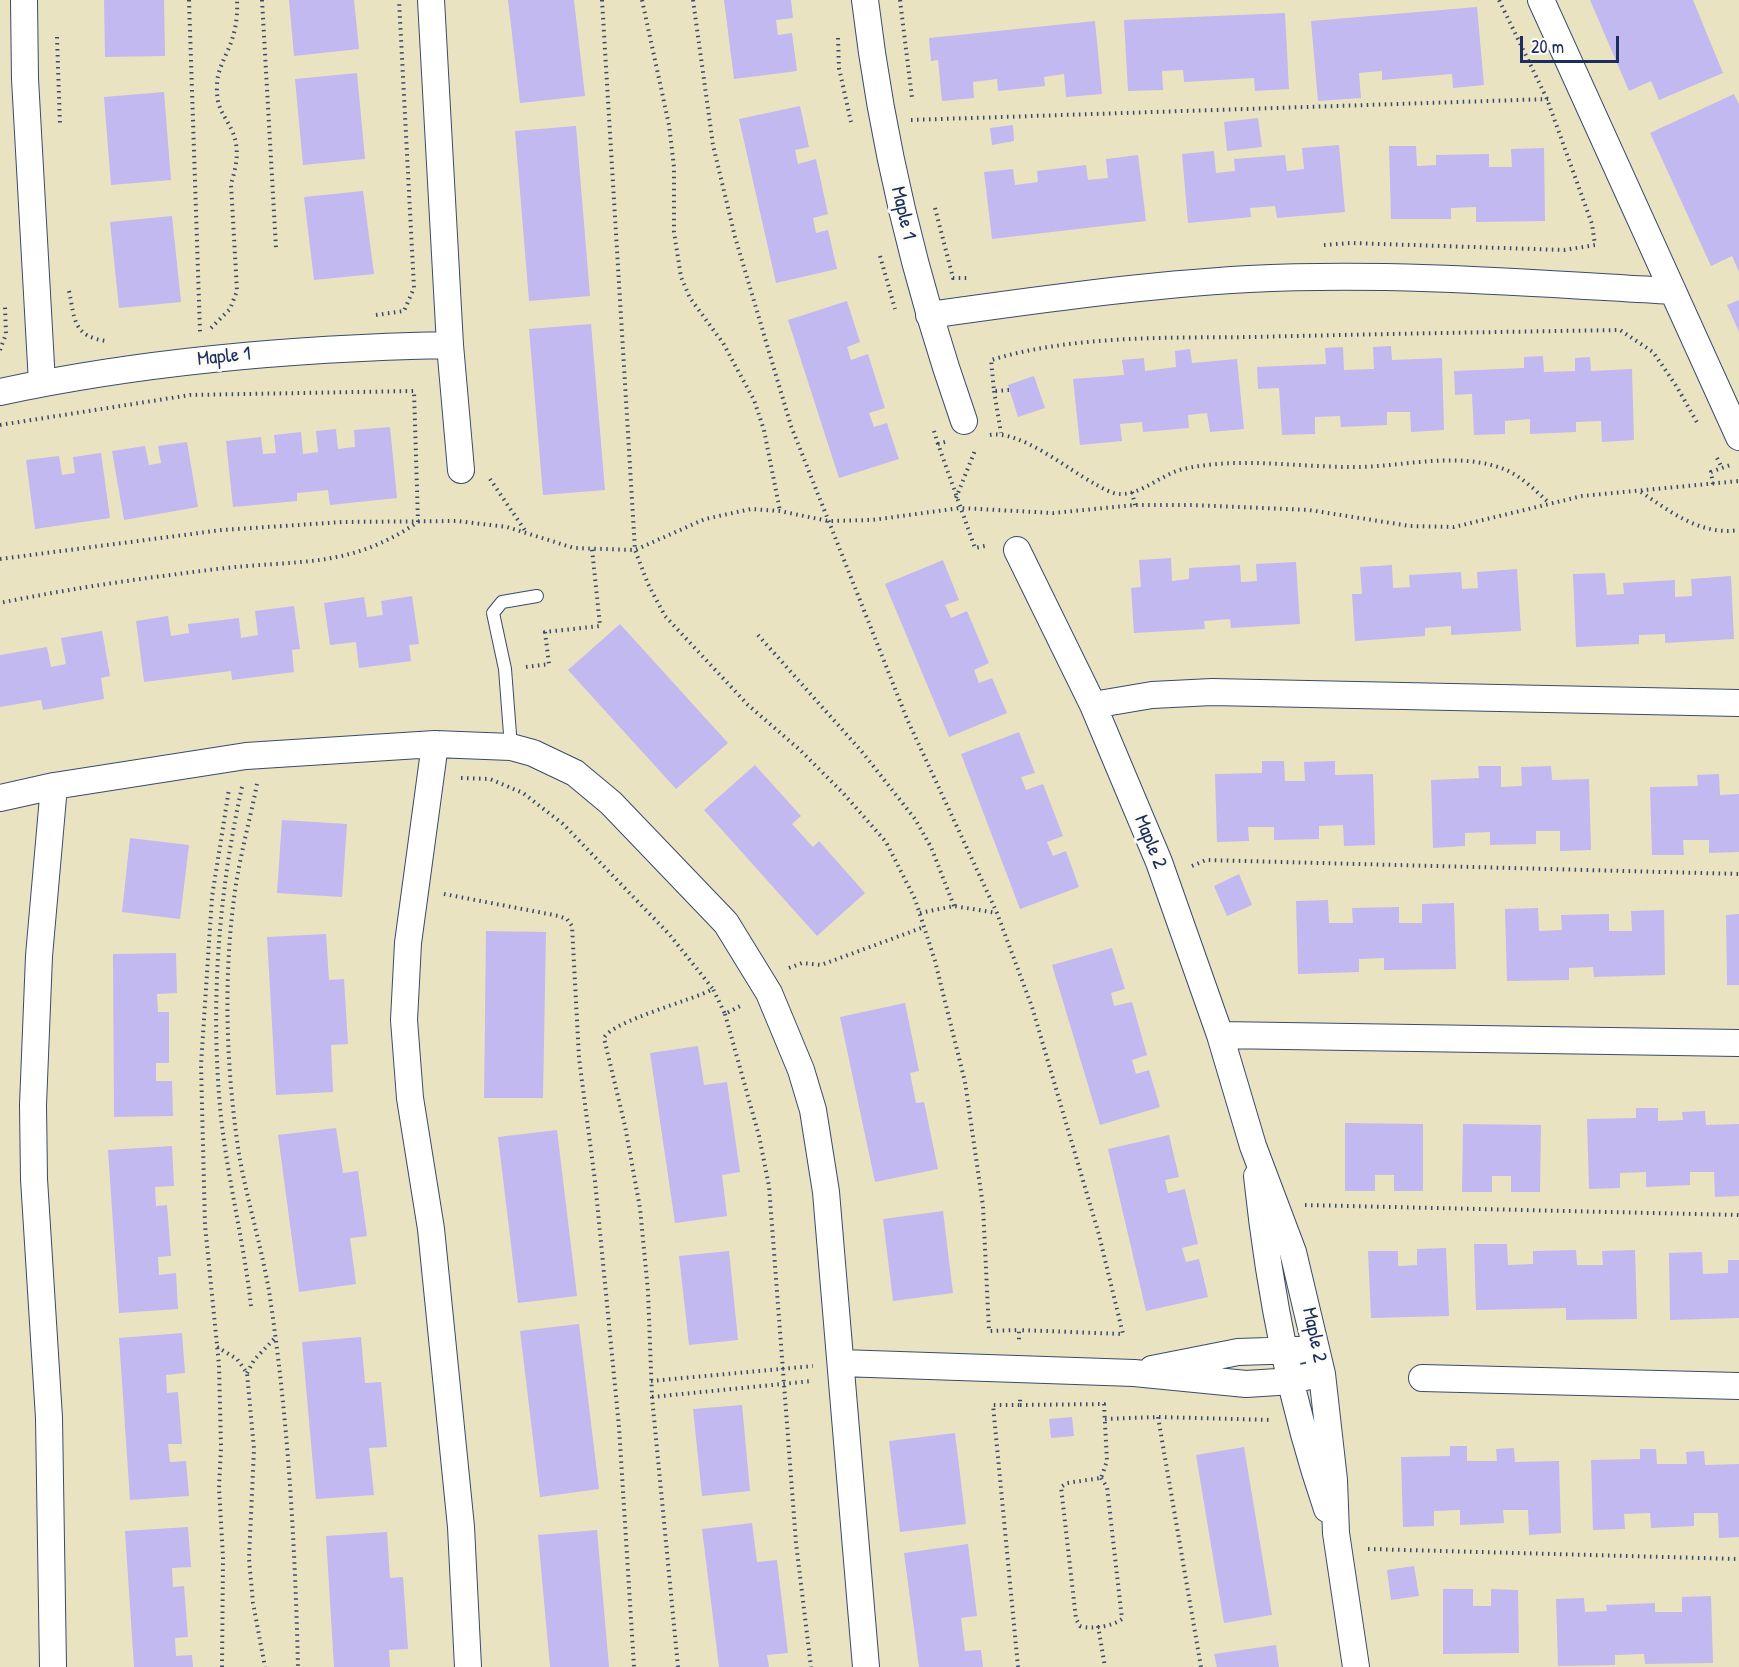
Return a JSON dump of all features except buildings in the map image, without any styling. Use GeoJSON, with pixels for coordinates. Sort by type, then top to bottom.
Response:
{"type":"FeatureCollection","features":[{"type":"Feature","properties":{"kind":"street"},"geometry":{"type":"LineString","coordinates":[[24,0],[25,90],[42,383]]}},
{"type":"Feature","properties":{"kind":"street"},"geometry":{"type":"LineString","coordinates":[[431,0],[450,345],[461,470]]}},
{"type":"Feature","properties":{"kind":"street","name":"Maple 1"},"geometry":{"type":"LineString","coordinates":[[864,0],[882,121],[904,219],[929,315],[964,421]]}},
{"type":"Feature","properties":{"kind":"street"},"geometry":{"type":"LineString","coordinates":[[1541,0],[1739,437]]}},
{"type":"Feature","properties":{"kind":"street"},"geometry":{"type":"LineString","coordinates":[[929,315],[1145,286],[1251,279],[1438,278],[1671,291]]}},
{"type":"Feature","properties":{"kind":"street","name":"Maple 1"},"geometry":{"type":"LineString","coordinates":[[0,392],[42,383],[201,359],[348,347],[450,345]]}},
{"type":"Feature","properties":{"kind":"street","name":"Maple 2"},"geometry":{"type":"LineString","coordinates":[[1017,550],[1093,705],[1165,880],[1220,1035],[1253,1146],[1277,1204],[1307,1301],[1320,1362],[1333,1459],[1337,1541],[1356,1667]]}},
{"type":"Feature","properties":{"kind":"street"},"geometry":{"type":"LineString","coordinates":[[1093,705],[1152,695],[1212,692],[1739,703]]}},
{"type":"Feature","properties":{"kind":"street"},"geometry":{"type":"LineString","coordinates":[[435,744],[404,982],[406,1059],[433,1252],[461,1527],[468,1667]]}},
{"type":"Feature","properties":{"kind":"street"},"geometry":{"type":"LineString","coordinates":[[0,798],[54,786],[245,768],[435,744],[511,747],[533,753],[575,773],[611,803],[726,923],[769,993],[801,1070],[821,1151],[866,1667]]}},
{"type":"Feature","properties":{"kind":"street"},"geometry":{"type":"LineString","coordinates":[[53,1667],[49,1418],[34,1179],[33,1105],[36,999],[54,786]]}},
{"type":"Feature","properties":{"kind":"street"},"geometry":{"type":"LineString","coordinates":[[1220,1035],[1739,1043]]}},
{"type":"Feature","properties":{"kind":"street","name":"Maple 2"},"geometry":{"type":"LineString","coordinates":[[1253,1146],[1264,1249],[1282,1349],[1300,1421],[1337,1541]]}},
{"type":"Feature","properties":{"kind":"street"},"geometry":{"type":"LineString","coordinates":[[1134,1373],[1238,1352],[1282,1349],[1320,1362]]}},
{"type":"Feature","properties":{"kind":"street"},"geometry":{"type":"LineString","coordinates":[[841,1371],[1020,1369],[1134,1373],[1246,1384],[1290,1380],[1320,1362]]}},
{"type":"Feature","properties":{"kind":"street"},"geometry":{"type":"LineString","coordinates":[[1422,1378],[1739,1386]]}},
{"type":"Feature","properties":{"kind":"lane"},"geometry":{"type":"LineString","coordinates":[[511,747],[505,669],[493,613],[502,602],[537,596]]}},
{"type":"Feature","properties":{"kind":"path"},"geometry":{"type":"LineString","coordinates":[[189,0],[201,359]]}},
{"type":"Feature","properties":{"kind":"path"},"geometry":{"type":"LineString","coordinates":[[200,334],[217,324],[230,309],[237,291],[231,194],[237,150],[233,133],[223,118],[218,102],[217,84],[220,67],[235,33],[237,0]]}},
{"type":"Feature","properties":{"kind":"path"},"geometry":{"type":"LineString","coordinates":[[262,0],[276,248]]}},
{"type":"Feature","properties":{"kind":"path"},"geometry":{"type":"LineString","coordinates":[[371,316],[404,311],[414,288],[399,0]]}},
{"type":"Feature","properties":{"kind":"path"},"geometry":{"type":"LineString","coordinates":[[602,0],[635,550],[648,584],[665,616],[689,644],[748,705],[800,750],[843,793],[886,842],[920,913],[965,1082],[983,1206],[989,1331],[1123,1334],[1099,1235],[1032,1007],[997,913],[907,718],[791,426],[735,237],[713,145],[693,0]]}},
{"type":"Feature","properties":{"kind":"path"},"geometry":{"type":"LineString","coordinates":[[642,0],[669,125],[674,167],[674,232],[681,277],[690,298],[723,343],[754,400],[764,430],[780,511]]}},
{"type":"Feature","properties":{"kind":"path"},"geometry":{"type":"LineString","coordinates":[[900,0],[917,131]]}},
{"type":"Feature","properties":{"kind":"path"},"geometry":{"type":"LineString","coordinates":[[1316,246],[1351,243],[1564,250],[1595,245],[1592,224],[1547,99],[1499,0]]}},
{"type":"Feature","properties":{"kind":"path"},"geometry":{"type":"LineString","coordinates":[[57,34],[60,126]]}},
{"type":"Feature","properties":{"kind":"path"},"geometry":{"type":"LineString","coordinates":[[882,121],[1585,98]]}},
{"type":"Feature","properties":{"kind":"path"},"geometry":{"type":"LineString","coordinates":[[932,197],[954,278],[973,278]]}},
{"type":"Feature","properties":{"kind":"path"},"geometry":{"type":"LineString","coordinates":[[68,286],[76,325],[88,338],[109,342]]}},
{"type":"Feature","properties":{"kind":"path"},"geometry":{"type":"LineString","coordinates":[[1001,433],[993,391],[991,360],[1025,349],[1184,338],[1620,330],[1653,352],[1700,427]]}},
{"type":"Feature","properties":{"kind":"path"},"geometry":{"type":"LineString","coordinates":[[189,335],[212,333]]}},
{"type":"Feature","properties":{"kind":"path"},"geometry":{"type":"LineString","coordinates":[[993,391],[1009,390]]}},
{"type":"Feature","properties":{"kind":"path"},"geometry":{"type":"LineString","coordinates":[[0,425],[190,395],[414,391],[418,522]]}},
{"type":"Feature","properties":{"kind":"path"},"geometry":{"type":"LineString","coordinates":[[964,421],[967,435],[938,444],[975,548],[1013,539],[1017,550]]}},
{"type":"Feature","properties":{"kind":"path"},"geometry":{"type":"LineString","coordinates":[[984,439],[1001,433],[1014,436],[1119,495],[1132,492],[1164,475],[1213,464],[1272,462],[1360,467],[1442,461],[1473,462],[1501,468],[1527,482],[1549,503]]}},
{"type":"Feature","properties":{"kind":"path"},"geometry":{"type":"LineString","coordinates":[[956,498],[979,443]]}},
{"type":"Feature","properties":{"kind":"path"},"geometry":{"type":"LineString","coordinates":[[1711,448],[1722,468]]}},
{"type":"Feature","properties":{"kind":"path"},"geometry":{"type":"LineString","coordinates":[[1713,484],[1712,472],[1739,461]]}},
{"type":"Feature","properties":{"kind":"path"},"geometry":{"type":"LineString","coordinates":[[0,559],[222,530],[343,522],[457,521],[507,527],[574,548],[635,550],[705,519],[751,509],[780,511],[828,521],[872,520],[960,508],[1062,513],[1135,505],[1193,505],[1309,510],[1410,526],[1454,527],[1582,496],[1739,481]]}},
{"type":"Feature","properties":{"kind":"path"},"geometry":{"type":"LineString","coordinates":[[1640,491],[1694,525],[1713,532],[1739,530]]}},
{"type":"Feature","properties":{"kind":"path"},"geometry":{"type":"LineString","coordinates":[[1132,492],[1135,505]]}},
{"type":"Feature","properties":{"kind":"path"},"geometry":{"type":"LineString","coordinates":[[0,603],[128,580],[349,556],[381,544],[418,522]]}},
{"type":"Feature","properties":{"kind":"path"},"geometry":{"type":"LineString","coordinates":[[505,669],[549,664],[545,632],[600,626],[592,549]]}},
{"type":"Feature","properties":{"kind":"path"},"geometry":{"type":"LineString","coordinates":[[758,636],[863,753],[915,819],[931,847],[954,906]]}},
{"type":"Feature","properties":{"kind":"path"},"geometry":{"type":"LineString","coordinates":[[245,768],[228,857],[219,932],[216,1061],[226,1153],[251,1306]]}},
{"type":"Feature","properties":{"kind":"path"},"geometry":{"type":"LineString","coordinates":[[245,768],[258,778],[235,891],[230,943],[231,1083],[239,1153],[268,1290],[274,1339],[290,1501],[298,1667]]}},
{"type":"Feature","properties":{"kind":"path"},"geometry":{"type":"LineString","coordinates":[[222,1667],[223,1557],[219,1488],[221,1447],[218,1347],[202,1175],[203,1010],[219,838],[231,781],[245,768]]}},
{"type":"Feature","properties":{"kind":"path"},"geometry":{"type":"LineString","coordinates":[[431,776],[490,779],[523,794],[555,818],[669,934],[713,989],[725,1014],[759,1136],[769,1186],[776,1246],[783,1384],[796,1543],[811,1667]]}},
{"type":"Feature","properties":{"kind":"path"},"geometry":{"type":"LineString","coordinates":[[1165,880],[1206,860],[1739,874]]}},
{"type":"Feature","properties":{"kind":"path"},"geometry":{"type":"LineString","coordinates":[[415,890],[559,916],[567,919],[572,926],[579,1058],[595,1181],[619,1427],[634,1667]]}},
{"type":"Feature","properties":{"kind":"path"},"geometry":{"type":"LineString","coordinates":[[920,913],[954,906],[997,913]]}},
{"type":"Feature","properties":{"kind":"path"},"geometry":{"type":"LineString","coordinates":[[725,1014],[793,982],[786,969],[802,963],[821,965],[924,927]]}},
{"type":"Feature","properties":{"kind":"path"},"geometry":{"type":"LineString","coordinates":[[678,1667],[652,1397],[648,1291],[640,1208],[625,1126],[604,1038],[614,1026],[697,997],[713,989]]}},
{"type":"Feature","properties":{"kind":"path"},"geometry":{"type":"LineString","coordinates":[[1277,1204],[1739,1215]]}},
{"type":"Feature","properties":{"kind":"path"},"geometry":{"type":"LineString","coordinates":[[1019,1330],[1020,1406]]}},
{"type":"Feature","properties":{"kind":"path"},"geometry":{"type":"LineString","coordinates":[[247,1373],[254,1360],[274,1339]]}},
{"type":"Feature","properties":{"kind":"path"},"geometry":{"type":"LineString","coordinates":[[218,1347],[237,1359],[247,1373],[254,1449],[249,1559],[253,1604],[265,1667]]}},
{"type":"Feature","properties":{"kind":"path"},"geometry":{"type":"LineString","coordinates":[[651,1381],[782,1369],[841,1371]]}},
{"type":"Feature","properties":{"kind":"path"},"geometry":{"type":"LineString","coordinates":[[652,1397],[783,1384],[841,1371]]}},
{"type":"Feature","properties":{"kind":"path"},"geometry":{"type":"LineString","coordinates":[[1018,1667],[993,1406],[1104,1404],[1107,1461],[1101,1478]]}},
{"type":"Feature","properties":{"kind":"path"},"geometry":{"type":"LineString","coordinates":[[1105,1419],[1158,1417],[1300,1421]]}},
{"type":"Feature","properties":{"kind":"path"},"geometry":{"type":"LineString","coordinates":[[1158,1417],[1201,1667]]}},
{"type":"Feature","properties":{"kind":"path"},"geometry":{"type":"LineString","coordinates":[[1101,1478],[1107,1487],[1123,1612],[1122,1619],[1117,1623],[1085,1628],[1080,1626],[1076,1619],[1061,1487],[1067,1483],[1101,1478]]}},
{"type":"Feature","properties":{"kind":"path"},"geometry":{"type":"LineString","coordinates":[[1337,1541],[1739,1559]]}},
{"type":"Feature","properties":{"kind":"path"},"geometry":{"type":"LineString","coordinates":[[1097,1626],[1105,1667]]}}]}
